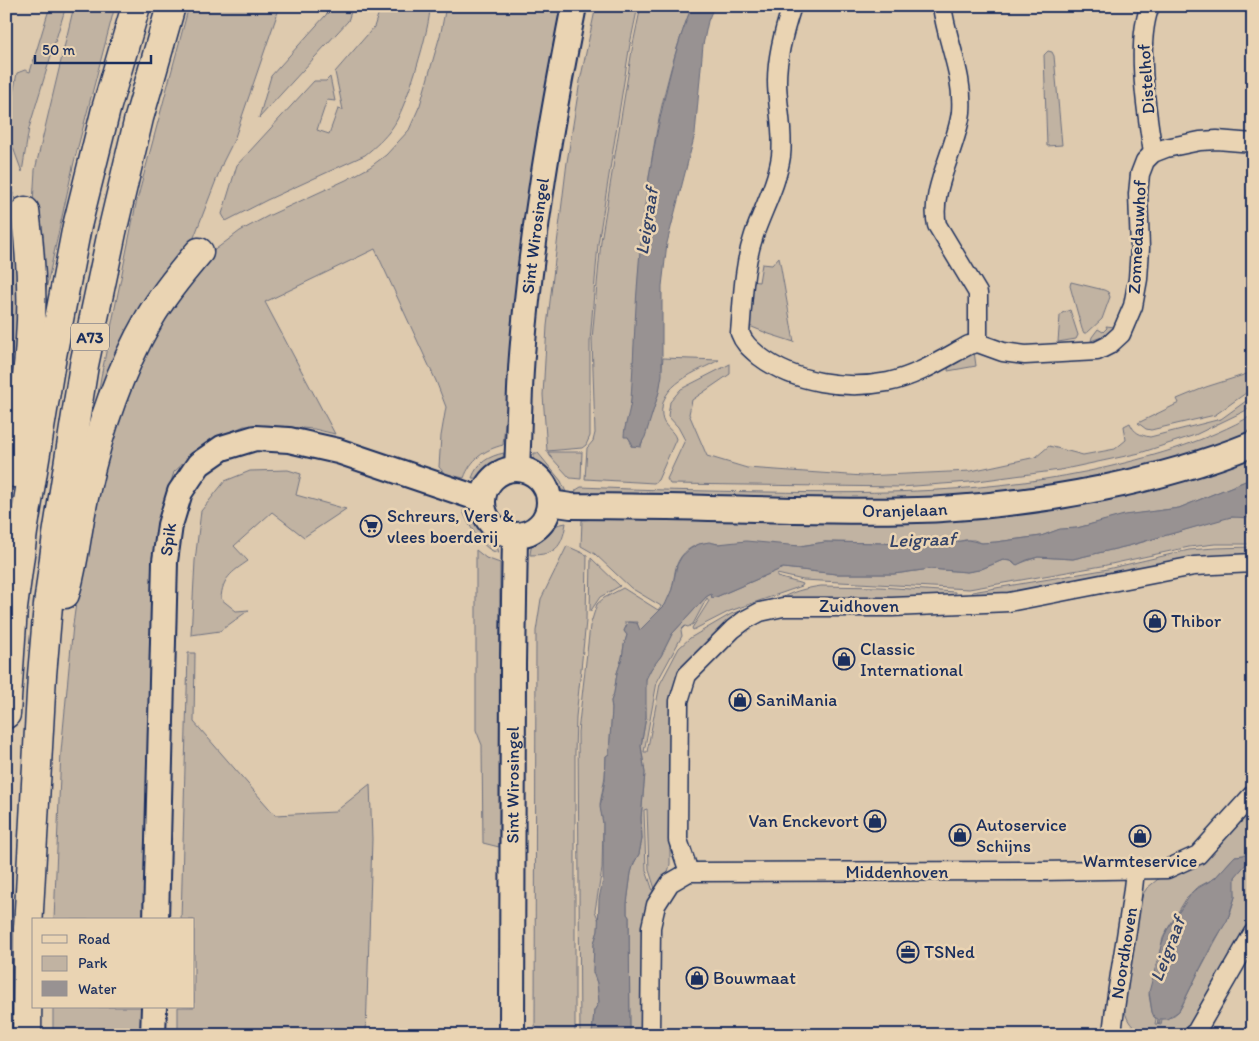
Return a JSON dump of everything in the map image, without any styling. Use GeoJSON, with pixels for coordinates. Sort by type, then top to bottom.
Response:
{"type":"FeatureCollection","features":[{"type":"Feature","properties":{"kind":"highway","name":"A73"},"geometry":{"type":"LineString","coordinates":[[6,714],[13,608],[50,361],[76,235],[106,109],[136,6]]}},
{"type":"Feature","properties":{"kind":"highway","name":"A73"},"geometry":{"type":"LineString","coordinates":[[27,1035],[28,928],[42,675],[56,544],[84,365],[112,232],[139,118],[171,6]]}},
{"type":"Feature","properties":{"kind":"highway","name":"A73"},"geometry":{"type":"LineString","coordinates":[[13,608],[8,580],[7,559],[16,456],[30,341],[31,290],[25,211]]}},
{"type":"Feature","properties":{"kind":"highway","name":"A73"},"geometry":{"type":"LineString","coordinates":[[42,675],[71,575],[84,496],[95,451],[120,377],[149,319],[199,252]]}},
{"type":"Feature","properties":{"kind":"street","name":"Sint Wirosingel"},"geometry":{"type":"LineString","coordinates":[[517,469],[522,363],[529,289],[555,104],[574,6]]}},
{"type":"Feature","properties":{"kind":"street"},"geometry":{"type":"LineString","coordinates":[[792,6],[779,56],[777,80],[782,132],[781,155],[778,173],[754,235],[746,263],[740,333],[742,340],[748,348],[765,361],[798,377],[817,381],[862,384],[888,382],[909,376],[969,345],[978,343],[978,292],[937,225],[935,216],[938,194],[961,112],[959,73],[945,26],[942,6]]}},
{"type":"Feature","properties":{"kind":"street","name":"Distelhof"},"geometry":{"type":"LineString","coordinates":[[1150,6],[1144,27],[1143,66],[1153,153]]}},
{"type":"Feature","properties":{"kind":"street"},"geometry":{"type":"LineString","coordinates":[[1153,153],[1166,148],[1200,141],[1217,140],[1253,143]]}},
{"type":"Feature","properties":{"kind":"street","name":"Zonnedauwhof"},"geometry":{"type":"LineString","coordinates":[[978,343],[1003,352],[1025,355],[1097,351],[1109,345],[1121,334],[1133,306],[1138,279],[1140,248],[1138,194],[1140,174],[1145,161],[1153,153]]}},
{"type":"Feature","properties":{"kind":"street","name":"Spik"},"geometry":{"type":"LineString","coordinates":[[156,918],[166,561],[170,525],[180,492],[200,464],[222,448],[255,438],[289,440],[338,451],[483,500]]}},
{"type":"Feature","properties":{"kind":"street","name":"Oranjelaan"},"geometry":{"type":"LineString","coordinates":[[550,504],[571,506],[886,511],[984,506],[1036,500],[1134,480],[1228,454],[1253,444]]}},
{"type":"Feature","properties":{"kind":"street"},"geometry":{"type":"LineString","coordinates":[[517,469],[530,472],[541,479],[548,490],[550,504],[548,514],[543,523],[535,530],[526,534],[515,535],[501,532],[494,527],[486,515],[483,500],[491,481],[498,474],[507,470],[517,469]]}},
{"type":"Feature","properties":{"kind":"street","name":"Sint Wirosingel"},"geometry":{"type":"LineString","coordinates":[[512,1035],[512,664],[515,535]]}},
{"type":"Feature","properties":{"kind":"street","name":"Zuidhoven"},"geometry":{"type":"LineString","coordinates":[[689,872],[678,840],[678,701],[687,675],[732,629],[745,620],[760,612],[783,607],[892,607],[1009,602],[1194,566],[1253,563]]}},
{"type":"Feature","properties":{"kind":"street","name":"Middenhoven"},"geometry":{"type":"LineString","coordinates":[[689,872],[1167,869],[1198,855],[1253,794]]}},
{"type":"Feature","properties":{"kind":"street","name":"Noordhoven"},"geometry":{"type":"LineString","coordinates":[[1112,1035],[1132,908],[1136,870]]}},
{"type":"Feature","properties":{"kind":"street"},"geometry":{"type":"LineString","coordinates":[[650,1035],[652,920],[656,905],[670,883],[689,872]]}},
{"type":"Feature","properties":{"kind":"street"},"geometry":{"type":"LineString","coordinates":[[1192,1035],[1196,1032],[1253,933]]}},
{"type":"Feature","properties":{"kind":"street"},"geometry":{"type":"LineString","coordinates":[[153,1035],[154,1008]]}},
{"type":"Feature","properties":{"kind":"green space"},"geometry":{"type":"Polygon","coordinates":[[[50,6],[66,6],[29,128],[22,172],[8,134],[8,120],[17,73],[25,70],[30,72],[50,6]]]}},
{"type":"Feature","properties":{"kind":"green space"},"geometry":{"type":"Polygon","coordinates":[[[74,6],[115,6],[74,162],[40,317],[33,203],[35,170],[74,6]]]}},
{"type":"Feature","properties":{"kind":"green space"},"geometry":{"type":"Polygon","coordinates":[[[189,6],[280,6],[234,140],[223,162],[188,253],[90,442],[101,377],[136,204],[189,6]]]}},
{"type":"Feature","properties":{"kind":"green space"},"geometry":{"type":"Polygon","coordinates":[[[334,6],[353,6],[348,21],[259,118],[271,76],[334,6]]]}},
{"type":"Feature","properties":{"kind":"green space"},"geometry":{"type":"Polygon","coordinates":[[[381,6],[430,6],[426,31],[410,88],[404,105],[392,128],[365,155],[226,221],[222,214],[237,165],[314,81],[326,81],[330,77],[335,101],[327,100],[317,130],[329,134],[338,109],[343,110],[335,72],[374,27],[381,6]]]}},
{"type":"Feature","properties":{"kind":"green space"},"geometry":{"type":"Polygon","coordinates":[[[446,6],[563,6],[513,336],[503,445],[479,456],[470,466],[464,478],[445,474],[439,467],[441,436],[446,407],[436,381],[375,249],[265,302],[335,434],[314,429],[244,426],[206,443],[174,472],[156,532],[148,918],[54,918],[61,752],[73,625],[88,515],[103,447],[153,329],[204,258],[240,231],[346,180],[370,167],[386,155],[409,130],[420,105],[441,32],[446,6]]]}},
{"type":"Feature","properties":{"kind":"green space"},"geometry":{"type":"Polygon","coordinates":[[[596,6],[638,6],[630,44],[598,244],[590,341],[590,436],[586,445],[582,448],[547,451],[543,395],[547,326],[567,162],[580,81],[596,6]]]}},
{"type":"Feature","properties":{"kind":"green space"},"geometry":{"type":"Polygon","coordinates":[[[641,6],[692,6],[665,90],[649,177],[640,265],[630,410],[625,429],[631,446],[641,446],[659,392],[663,358],[719,360],[690,375],[672,387],[666,395],[662,405],[662,416],[666,426],[676,439],[658,480],[654,483],[585,479],[587,448],[593,441],[595,433],[592,339],[601,241],[633,44],[641,6]]]}},
{"type":"Feature","properties":{"kind":"green space"},"geometry":{"type":"Polygon","coordinates":[[[1048,51],[1052,52],[1054,56],[1062,145],[1047,146],[1044,55],[1048,51]]]}},
{"type":"Feature","properties":{"kind":"green space"},"geometry":{"type":"Polygon","coordinates":[[[6,173],[13,189],[21,232],[25,316],[6,460],[6,173]]]}},
{"type":"Feature","properties":{"kind":"green space"},"geometry":{"type":"Polygon","coordinates":[[[779,257],[794,342],[747,325],[749,281],[759,282],[762,264],[772,265],[779,257]]]}},
{"type":"Feature","properties":{"kind":"green space"},"geometry":{"type":"Polygon","coordinates":[[[1071,282],[1104,290],[1108,292],[1110,297],[1102,319],[1087,333],[1084,333],[1082,329],[1070,286],[1071,282]]]}},
{"type":"Feature","properties":{"kind":"green space"},"geometry":{"type":"Polygon","coordinates":[[[1070,310],[1078,335],[1076,339],[1058,342],[1060,316],[1062,313],[1070,310]]]}},
{"type":"Feature","properties":{"kind":"green space"},"geometry":{"type":"Polygon","coordinates":[[[1106,326],[1115,327],[1104,336],[1091,341],[1098,329],[1103,332],[1107,328],[1106,326]]]}},
{"type":"Feature","properties":{"kind":"green space"},"geometry":{"type":"Polygon","coordinates":[[[974,351],[976,366],[948,371],[949,363],[974,351]]]}},
{"type":"Feature","properties":{"kind":"green space"},"geometry":{"type":"Polygon","coordinates":[[[730,364],[730,374],[692,400],[689,414],[707,456],[747,468],[863,476],[971,471],[1036,457],[1049,446],[1083,455],[1115,449],[1126,440],[1124,426],[1130,423],[1138,433],[1150,437],[1221,419],[1253,396],[1253,407],[1195,435],[1140,453],[1060,470],[970,482],[901,487],[670,484],[667,479],[685,440],[678,427],[668,416],[670,402],[681,389],[730,364]]]}},
{"type":"Feature","properties":{"kind":"green space"},"geometry":{"type":"Polygon","coordinates":[[[1253,372],[1253,388],[1215,415],[1151,430],[1138,423],[1179,403],[1177,399],[1206,387],[1253,372]]]}},
{"type":"Feature","properties":{"kind":"green space"},"geometry":{"type":"Polygon","coordinates":[[[1253,415],[1253,432],[1234,441],[1159,464],[1079,482],[1003,494],[871,502],[575,494],[576,490],[581,487],[852,493],[938,490],[1023,482],[1066,476],[1164,452],[1200,440],[1253,415]]]}},
{"type":"Feature","properties":{"kind":"green space"},"geometry":{"type":"Polygon","coordinates":[[[548,452],[582,452],[581,479],[570,478],[548,452]]]}},
{"type":"Feature","properties":{"kind":"green space"},"geometry":{"type":"Polygon","coordinates":[[[504,453],[500,463],[493,472],[483,477],[472,478],[480,464],[493,456],[504,453]]]}},
{"type":"Feature","properties":{"kind":"green space"},"geometry":{"type":"Polygon","coordinates":[[[534,453],[538,453],[561,481],[566,492],[553,485],[539,469],[534,461],[534,453]]]}},
{"type":"Feature","properties":{"kind":"green space"},"geometry":{"type":"Polygon","coordinates":[[[1253,454],[1253,478],[1179,508],[1127,515],[1077,528],[1058,530],[1041,536],[982,543],[974,540],[965,540],[920,547],[883,543],[825,542],[800,546],[703,543],[690,548],[680,558],[671,594],[662,608],[640,630],[637,625],[638,622],[625,622],[625,625],[627,625],[624,631],[627,635],[611,701],[609,754],[606,756],[600,804],[603,823],[602,869],[595,911],[599,921],[594,943],[593,972],[597,983],[599,1002],[594,1011],[592,1035],[580,1035],[578,732],[590,626],[597,604],[623,588],[658,610],[661,606],[631,588],[595,554],[581,546],[582,520],[659,515],[847,520],[1253,454]]]}},
{"type":"Feature","properties":{"kind":"green space"},"geometry":{"type":"Polygon","coordinates":[[[288,470],[301,474],[296,495],[346,509],[304,537],[272,512],[234,546],[248,561],[229,576],[223,586],[221,599],[236,611],[249,610],[220,631],[191,635],[195,561],[201,511],[225,481],[250,471],[288,470]]]}},
{"type":"Feature","properties":{"kind":"green space"},"geometry":{"type":"Polygon","coordinates":[[[463,511],[477,514],[485,528],[495,539],[499,553],[487,548],[482,543],[463,511]]]}},
{"type":"Feature","properties":{"kind":"green space"},"geometry":{"type":"Polygon","coordinates":[[[1242,516],[1253,518],[1253,544],[1215,544],[1189,547],[1102,566],[969,589],[803,580],[777,574],[777,577],[803,584],[802,586],[730,611],[693,630],[692,628],[709,601],[707,598],[693,624],[688,627],[685,626],[681,630],[682,636],[657,682],[644,752],[647,752],[660,684],[679,648],[690,638],[731,614],[746,610],[671,699],[670,864],[667,877],[656,890],[649,870],[647,809],[644,810],[646,870],[654,894],[643,1035],[630,1035],[629,917],[627,914],[627,903],[631,873],[639,854],[642,839],[641,818],[645,773],[641,746],[646,717],[646,679],[672,634],[706,597],[711,594],[712,598],[716,597],[783,568],[836,574],[894,574],[930,569],[967,572],[979,570],[1003,560],[1011,561],[1015,565],[1038,557],[1073,559],[1136,544],[1225,518],[1242,516]]]}},
{"type":"Feature","properties":{"kind":"green space"},"geometry":{"type":"Polygon","coordinates":[[[566,523],[562,539],[556,548],[546,554],[530,555],[531,547],[542,534],[554,526],[566,523]]]}},
{"type":"Feature","properties":{"kind":"green space"},"geometry":{"type":"Polygon","coordinates":[[[567,546],[587,555],[586,621],[576,717],[575,753],[575,1035],[535,1035],[536,631],[541,599],[567,546]]]}},
{"type":"Feature","properties":{"kind":"green space"},"geometry":{"type":"Polygon","coordinates":[[[1253,547],[1253,557],[1019,592],[972,597],[972,592],[1103,570],[1189,550],[1253,547]]]}},
{"type":"Feature","properties":{"kind":"green space"},"geometry":{"type":"Polygon","coordinates":[[[476,550],[486,558],[500,563],[499,847],[483,843],[482,745],[476,730],[476,550]]]}},
{"type":"Feature","properties":{"kind":"green space"},"geometry":{"type":"Polygon","coordinates":[[[591,558],[620,586],[600,597],[590,612],[591,558]]]}},
{"type":"Feature","properties":{"kind":"green space"},"geometry":{"type":"Polygon","coordinates":[[[821,586],[880,587],[955,592],[955,598],[777,601],[804,589],[821,586]]]}},
{"type":"Feature","properties":{"kind":"green space"},"geometry":{"type":"Polygon","coordinates":[[[188,653],[195,653],[194,722],[275,815],[335,812],[370,784],[372,839],[366,1035],[178,1035],[178,1008],[195,1008],[195,918],[181,918],[188,653]]]}},
{"type":"Feature","properties":{"kind":"green space"},"geometry":{"type":"Polygon","coordinates":[[[1253,803],[1253,845],[1244,855],[1235,856],[1215,878],[1196,888],[1186,899],[1163,938],[1149,995],[1152,1012],[1156,1019],[1155,1024],[1161,1025],[1162,1019],[1172,1017],[1182,1006],[1230,914],[1235,897],[1234,881],[1236,875],[1253,856],[1253,913],[1191,1026],[1182,1034],[1176,1035],[1157,1035],[1138,1030],[1129,1021],[1124,1006],[1139,906],[1143,894],[1147,888],[1253,803]]]}},
{"type":"Feature","properties":{"kind":"green space"},"geometry":{"type":"Polygon","coordinates":[[[53,1008],[145,1008],[144,1035],[53,1035],[53,1008]]]}},
{"type":"Feature","properties":{"kind":"water","name":"Leigraaf"},"geometry":{"type":"Polygon","coordinates":[[[692,6],[714,6],[708,21],[703,45],[695,134],[667,243],[662,286],[662,375],[659,392],[641,447],[631,446],[632,443],[628,437],[624,437],[631,400],[638,280],[645,203],[651,164],[669,80],[679,42],[692,6]]]}},
{"type":"Feature","properties":{"kind":"water"},"geometry":{"type":"Polygon","coordinates":[[[1253,478],[1253,518],[1231,517],[1128,546],[1073,559],[1038,557],[1017,565],[1011,561],[1003,560],[979,570],[967,572],[930,569],[894,574],[836,574],[783,568],[716,597],[712,598],[711,594],[706,597],[672,634],[646,679],[646,717],[641,746],[645,773],[641,818],[642,839],[639,854],[631,873],[627,903],[627,914],[629,917],[630,1035],[592,1035],[594,1011],[599,1002],[597,983],[593,972],[594,943],[598,931],[599,899],[603,879],[603,823],[600,807],[605,780],[606,756],[609,754],[611,701],[627,635],[624,631],[628,622],[637,623],[640,630],[665,605],[672,589],[677,565],[682,556],[690,549],[699,544],[709,542],[718,544],[746,541],[800,546],[825,542],[883,543],[920,547],[968,540],[982,543],[996,542],[1041,536],[1060,529],[1077,528],[1124,515],[1179,508],[1253,478]]]}},
{"type":"Feature","properties":{"kind":"water","name":"Leigraaf"},"geometry":{"type":"Polygon","coordinates":[[[1253,845],[1253,856],[1235,877],[1235,897],[1227,921],[1212,945],[1179,1011],[1167,1019],[1160,1019],[1160,1024],[1157,1024],[1158,1019],[1154,1017],[1152,1012],[1149,992],[1167,930],[1193,891],[1215,878],[1235,856],[1244,855],[1253,845]]]}},
{"type":"Feature","properties":{"kind":"place","name":"Schreurs, Vers & vlees boerderij"},"geometry":{"type":"Point","coordinates":[371,526]}},
{"type":"Feature","properties":{"kind":"place","name":"Thibor"},"geometry":{"type":"Point","coordinates":[1155,621]}},
{"type":"Feature","properties":{"kind":"place","name":"Classic International"},"geometry":{"type":"Point","coordinates":[844,659]}},
{"type":"Feature","properties":{"kind":"place","name":"SaniMania"},"geometry":{"type":"Point","coordinates":[740,700]}},
{"type":"Feature","properties":{"kind":"place","name":"Van Enckevort"},"geometry":{"type":"Point","coordinates":[875,821]}},
{"type":"Feature","properties":{"kind":"place","name":"Autoservice Schijns"},"geometry":{"type":"Point","coordinates":[960,835]}},
{"type":"Feature","properties":{"kind":"place","name":"Warmteservice"},"geometry":{"type":"Point","coordinates":[1140,836]}},
{"type":"Feature","properties":{"kind":"place","name":"TSNed"},"geometry":{"type":"Point","coordinates":[908,952]}},
{"type":"Feature","properties":{"kind":"place","name":"Bouwmaat"},"geometry":{"type":"Point","coordinates":[697,978]}}]}
